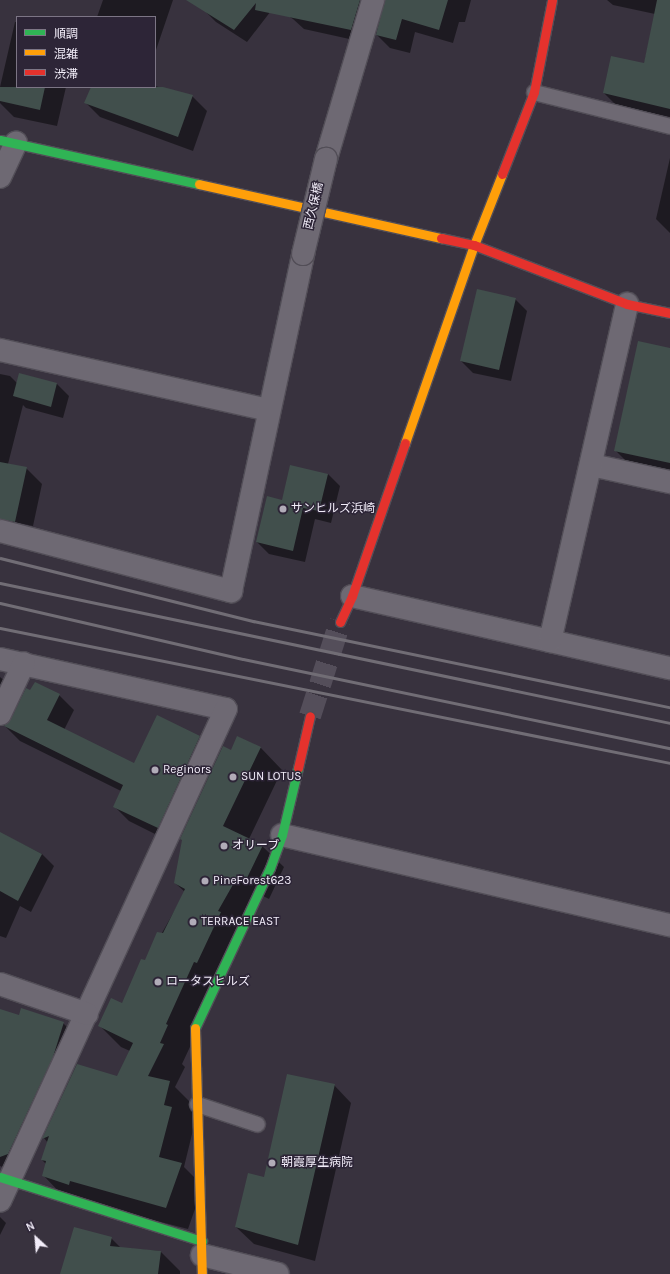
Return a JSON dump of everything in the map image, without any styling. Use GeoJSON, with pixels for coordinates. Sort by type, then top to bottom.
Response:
{"type":"FeatureCollection","features":[{"type":"Feature","properties":{"kind":"street","name":"西久保橋"},"geometry":{"type":"LineString","coordinates":[[0,531],[231,591],[268,410],[326,158],[373,0]]}},
{"type":"Feature","properties":{"kind":"street"},"geometry":{"type":"LineString","coordinates":[[340,622],[352,596],[474,246],[534,92],[552,0]]}},
{"type":"Feature","properties":{"kind":"street"},"geometry":{"type":"LineString","coordinates":[[0,177],[8,141],[474,246],[626,304],[670,313]]}},
{"type":"Feature","properties":{"kind":"street"},"geometry":{"type":"LineString","coordinates":[[550,641],[592,465],[626,304]]}},
{"type":"Feature","properties":{"kind":"street"},"geometry":{"type":"LineString","coordinates":[[0,350],[268,410]]}},
{"type":"Feature","properties":{"kind":"street"},"geometry":{"type":"LineString","coordinates":[[592,465],[670,482]]}},
{"type":"Feature","properties":{"kind":"street"},"geometry":{"type":"LineString","coordinates":[[352,596],[670,668]]}},
{"type":"Feature","properties":{"kind":"street"},"geometry":{"type":"LineString","coordinates":[[0,658],[226,709],[87,1014],[5,1179],[0,1201]]}},
{"type":"Feature","properties":{"kind":"street"},"geometry":{"type":"LineString","coordinates":[[0,714],[24,663]]}},
{"type":"Feature","properties":{"kind":"street"},"geometry":{"type":"LineString","coordinates":[[202,1257],[195,1025],[270,868],[282,835],[310,716]]}},
{"type":"Feature","properties":{"kind":"street"},"geometry":{"type":"LineString","coordinates":[[282,835],[670,925]]}},
{"type":"Feature","properties":{"kind":"street"},"geometry":{"type":"LineString","coordinates":[[0,984],[87,1014]]}},
{"type":"Feature","properties":{"kind":"street"},"geometry":{"type":"LineString","coordinates":[[5,1179],[202,1257],[278,1274]]}},
{"type":"Feature","properties":{"kind":"lane"},"geometry":{"type":"LineString","coordinates":[[534,92],[670,126]]}},
{"type":"Feature","properties":{"kind":"lane"},"geometry":{"type":"LineString","coordinates":[[197,1104],[257,1124]]}},
{"type":"Feature","properties":{"kind":"building"},"geometry":{"type":"Polygon","coordinates":[[[186,0],[360,0],[351,30],[255,10],[256,3],[234,30],[186,0]]]}},
{"type":"Feature","properties":{"kind":"building"},"geometry":{"type":"Polygon","coordinates":[[[385,0],[448,0],[439,30],[402,19],[396,40],[376,35],[385,0]]]}},
{"type":"Feature","properties":{"kind":"building"},"geometry":{"type":"Polygon","coordinates":[[[657,0],[670,0],[670,109],[603,93],[611,56],[644,63],[657,0]]]}},
{"type":"Feature","properties":{"kind":"building"},"geometry":{"type":"Polygon","coordinates":[[[0,87],[45,88],[40,110],[0,101],[0,87]]]}},
{"type":"Feature","properties":{"kind":"building"},"geometry":{"type":"Polygon","coordinates":[[[163,87],[193,95],[178,137],[84,103],[91,88],[163,87]]]}},
{"type":"Feature","properties":{"kind":"building"},"geometry":{"type":"Polygon","coordinates":[[[477,289],[516,298],[499,370],[460,361],[477,289]]]}},
{"type":"Feature","properties":{"kind":"building"},"geometry":{"type":"Polygon","coordinates":[[[638,341],[670,348],[670,463],[614,451],[638,341]]]}},
{"type":"Feature","properties":{"kind":"building"},"geometry":{"type":"Polygon","coordinates":[[[19,373],[57,383],[51,407],[13,396],[19,373]]]}},
{"type":"Feature","properties":{"kind":"building"},"geometry":{"type":"Polygon","coordinates":[[[0,462],[27,467],[15,522],[0,519],[0,462]]]}},
{"type":"Feature","properties":{"kind":"building","name":"サンヒルズ浜崎"},"geometry":{"type":"Polygon","coordinates":[[[290,465],[328,474],[319,511],[303,508],[293,551],[256,542],[267,496],[282,500],[290,465]]]}},
{"type":"Feature","properties":{"kind":"building"},"geometry":{"type":"Polygon","coordinates":[[[35,682],[60,694],[47,720],[134,763],[157,715],[200,736],[158,828],[113,807],[123,785],[4,726],[11,719],[26,688],[30,690],[35,682]]]}},
{"type":"Feature","properties":{"kind":"building"},"geometry":{"type":"Polygon","coordinates":[[[237,736],[261,747],[223,826],[263,845],[247,878],[239,874],[218,911],[221,912],[197,963],[194,962],[166,1024],[168,1025],[160,1043],[164,1044],[148,1076],[170,1081],[164,1105],[172,1107],[159,1157],[182,1163],[166,1208],[70,1181],[69,1185],[42,1176],[46,1161],[41,1160],[49,1136],[42,1139],[77,1064],[117,1076],[133,1043],[98,1026],[111,998],[122,1003],[141,959],[145,960],[157,932],[163,933],[185,889],[174,883],[182,840],[180,839],[223,746],[231,750],[237,736]]]}},
{"type":"Feature","properties":{"kind":"building"},"geometry":{"type":"Polygon","coordinates":[[[0,832],[42,854],[18,901],[0,891],[0,832]]]}},
{"type":"Feature","properties":{"kind":"building"},"geometry":{"type":"Polygon","coordinates":[[[21,1008],[64,1022],[53,1057],[8,1154],[0,1157],[0,1009],[19,1015],[21,1008]]]}},
{"type":"Feature","properties":{"kind":"building"},"geometry":{"type":"Polygon","coordinates":[[[287,1074],[335,1084],[298,1245],[235,1227],[248,1173],[264,1177],[287,1074]]]}},
{"type":"Feature","properties":{"kind":"building"},"geometry":{"type":"Polygon","coordinates":[[[74,1227],[112,1237],[110,1246],[161,1251],[158,1274],[60,1274],[74,1227]]]}},
{"type":"Feature","properties":{"kind":"tunnel"},"geometry":{"type":"LineString","coordinates":[[310,716],[340,622]]}},
{"type":"Feature","properties":{"kind":"railway"},"geometry":{"type":"LineString","coordinates":[[0,558],[253,621],[670,707]]}},
{"type":"Feature","properties":{"kind":"railway"},"geometry":{"type":"LineString","coordinates":[[0,583],[670,723]]}},
{"type":"Feature","properties":{"kind":"railway"},"geometry":{"type":"LineString","coordinates":[[0,603],[243,659],[670,748]]}},
{"type":"Feature","properties":{"kind":"railway"},"geometry":{"type":"LineString","coordinates":[[0,628],[670,763]]}},
{"type":"Feature","properties":{"kind":"traffic: fast"},"geometry":{"type":"LineString","coordinates":[[0,140],[199,184]]}},
{"type":"Feature","properties":{"kind":"traffic: fast"},"geometry":{"type":"LineString","coordinates":[[195,1028],[270,868],[282,835],[298,768]]}},
{"type":"Feature","properties":{"kind":"traffic: fast"},"geometry":{"type":"LineString","coordinates":[[0,1177],[202,1241]]}},
{"type":"Feature","properties":{"kind":"traffic: slow"},"geometry":{"type":"LineString","coordinates":[[405,443],[474,245],[502,174]]}},
{"type":"Feature","properties":{"kind":"traffic: slow"},"geometry":{"type":"LineString","coordinates":[[199,184],[441,238]]}},
{"type":"Feature","properties":{"kind":"traffic: slow"},"geometry":{"type":"LineString","coordinates":[[195,1028],[202,1274]]}},
{"type":"Feature","properties":{"kind":"traffic: jam"},"geometry":{"type":"LineString","coordinates":[[502,174],[534,92],[552,0]]}},
{"type":"Feature","properties":{"kind":"traffic: jam"},"geometry":{"type":"LineString","coordinates":[[441,238],[474,245],[627,304],[670,313]]}},
{"type":"Feature","properties":{"kind":"traffic: jam"},"geometry":{"type":"LineString","coordinates":[[340,622],[352,596],[405,443]]}},
{"type":"Feature","properties":{"kind":"traffic: jam"},"geometry":{"type":"LineString","coordinates":[[298,768],[310,716]]}},
{"type":"Feature","properties":{"kind":"place","name":"サンヒルズ浜崎"},"geometry":{"type":"Point","coordinates":[283,509]}},
{"type":"Feature","properties":{"kind":"place","name":"Reginors"},"geometry":{"type":"Point","coordinates":[155,770]}},
{"type":"Feature","properties":{"kind":"place","name":"SUN LOTUS"},"geometry":{"type":"Point","coordinates":[233,777]}},
{"type":"Feature","properties":{"kind":"place","name":"オリーブ"},"geometry":{"type":"Point","coordinates":[224,846]}},
{"type":"Feature","properties":{"kind":"place","name":"PineForest623"},"geometry":{"type":"Point","coordinates":[205,881]}},
{"type":"Feature","properties":{"kind":"place","name":"TERRACE EAST"},"geometry":{"type":"Point","coordinates":[193,922]}},
{"type":"Feature","properties":{"kind":"place","name":"ロータスヒルズ"},"geometry":{"type":"Point","coordinates":[158,982]}},
{"type":"Feature","properties":{"kind":"place","name":"朝霞厚生病院"},"geometry":{"type":"Point","coordinates":[272,1163]}}]}
